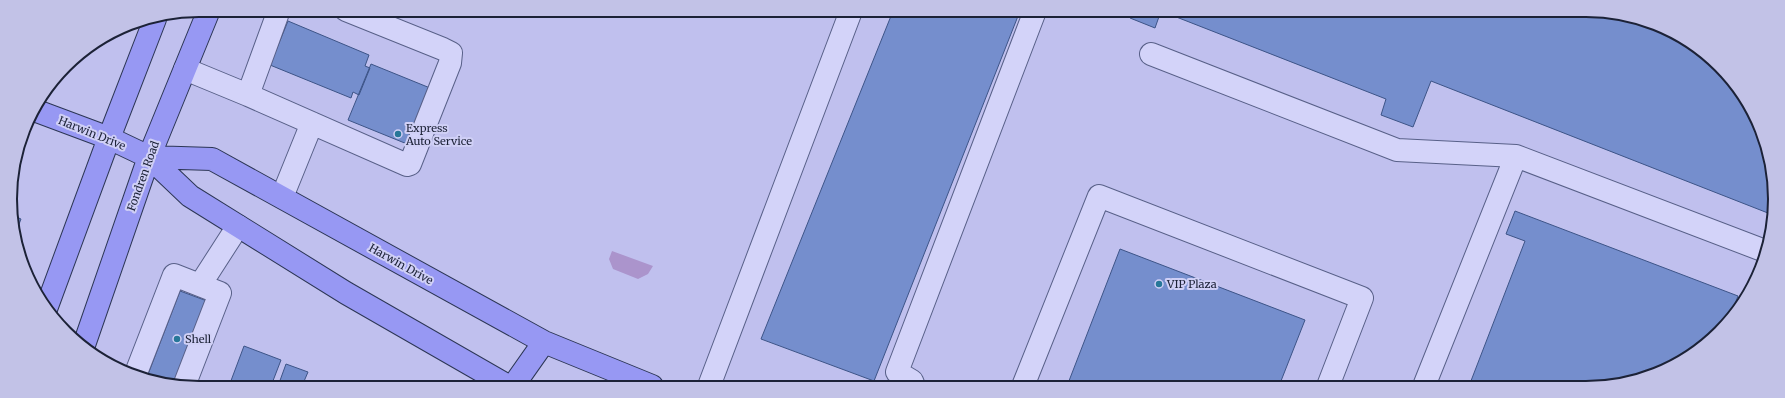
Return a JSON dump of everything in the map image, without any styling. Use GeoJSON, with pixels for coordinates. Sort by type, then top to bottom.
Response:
{"type":"FeatureCollection","features":[{"type":"Feature","properties":{"kind":"main road","name":"Fondren Road"},"geometry":{"type":"LineString","coordinates":[[85,341],[149,157],[206,17]]}},
{"type":"Feature","properties":{"kind":"main road"},"geometry":{"type":"LineString","coordinates":[[49,301],[108,138],[154,23]]}},
{"type":"Feature","properties":{"kind":"main road","name":"Harwin Drive"},"geometry":{"type":"LineString","coordinates":[[40,111],[108,138],[149,157],[190,196],[346,293],[499,381]]}},
{"type":"Feature","properties":{"kind":"main road","name":"Harwin Drive"},"geometry":{"type":"LineString","coordinates":[[149,157],[212,159],[544,342],[640,381]]}},
{"type":"Feature","properties":{"kind":"main road"},"geometry":{"type":"LineString","coordinates":[[517,381],[544,342]]}},
{"type":"Feature","properties":{"kind":"lane"},"geometry":{"type":"LineString","coordinates":[[248,95],[276,17]]}},
{"type":"Feature","properties":{"kind":"lane"},"geometry":{"type":"LineString","coordinates":[[185,69],[407,165],[410,164],[451,59],[451,54],[443,48],[364,17]]}},
{"type":"Feature","properties":{"kind":"lane"},"geometry":{"type":"LineString","coordinates":[[711,381],[849,17]]}},
{"type":"Feature","properties":{"kind":"lane"},"geometry":{"type":"LineString","coordinates":[[912,381],[897,372],[1033,17]]}},
{"type":"Feature","properties":{"kind":"lane"},"geometry":{"type":"LineString","coordinates":[[1151,54],[1397,150],[1516,156],[1761,249]]}},
{"type":"Feature","properties":{"kind":"lane"},"geometry":{"type":"LineString","coordinates":[[282,197],[312,123]]}},
{"type":"Feature","properties":{"kind":"lane"},"geometry":{"type":"LineString","coordinates":[[1426,381],[1516,156]]}},
{"type":"Feature","properties":{"kind":"lane"},"geometry":{"type":"LineString","coordinates":[[1025,381],[1099,196],[1362,298],[1330,381]]}},
{"type":"Feature","properties":{"kind":"lane"},"geometry":{"type":"LineString","coordinates":[[200,285],[238,226]]}},
{"type":"Feature","properties":{"kind":"lane"},"geometry":{"type":"LineString","coordinates":[[138,370],[174,275],[220,293],[186,381]]}},
{"type":"Feature","properties":{"kind":"shaded area"},"geometry":{"type":"Polygon","coordinates":[[[612,251],[653,266],[648,274],[638,279],[613,269],[609,259],[612,251]]]}},
{"type":"Feature","properties":{"kind":"building"},"geometry":{"type":"Polygon","coordinates":[[[891,17],[1018,17],[874,381],[761,339],[891,17]]]}},
{"type":"Feature","properties":{"kind":"building"},"geometry":{"type":"Polygon","coordinates":[[[1130,17],[1159,17],[1155,28],[1130,17]]]}},
{"type":"Feature","properties":{"kind":"building"},"geometry":{"type":"Polygon","coordinates":[[[1176,17],[1598,17],[1633,23],[1656,31],[1677,41],[1706,62],[1730,88],[1744,108],[1754,129],[1762,152],[1768,187],[1768,213],[1431,81],[1413,127],[1381,115],[1386,99],[1176,17]]]}},
{"type":"Feature","properties":{"kind":"building"},"geometry":{"type":"Polygon","coordinates":[[[288,21],[369,55],[365,66],[370,68],[359,95],[353,92],[351,98],[270,65],[288,21]]]}},
{"type":"Feature","properties":{"kind":"building"},"geometry":{"type":"Polygon","coordinates":[[[371,64],[435,90],[412,146],[348,120],[371,64]]]}},
{"type":"Feature","properties":{"kind":"building"},"geometry":{"type":"Polygon","coordinates":[[[1515,211],[1738,296],[1736,302],[1723,319],[1697,343],[1677,357],[1656,367],[1633,375],[1598,381],[1471,381],[1525,241],[1506,234],[1515,211]]]}},
{"type":"Feature","properties":{"kind":"building","name":"VIP Plaza"},"geometry":{"type":"Polygon","coordinates":[[[1120,249],[1305,320],[1281,381],[1069,381],[1120,249]]]}},
{"type":"Feature","properties":{"kind":"building","name":"Shell"},"geometry":{"type":"Polygon","coordinates":[[[180,291],[207,301],[177,379],[163,378],[148,374],[180,291]]]}},
{"type":"Feature","properties":{"kind":"building"},"geometry":{"type":"Polygon","coordinates":[[[244,346],[281,360],[273,381],[231,381],[244,346]]]}},
{"type":"Feature","properties":{"kind":"building"},"geometry":{"type":"Polygon","coordinates":[[[286,364],[308,372],[304,381],[280,381],[286,364]]]}},
{"type":"Feature","properties":{"kind":"place","name":"Express Auto Service"},"geometry":{"type":"Point","coordinates":[398,134]}},
{"type":"Feature","properties":{"kind":"place","name":"VIP Plaza"},"geometry":{"type":"Point","coordinates":[1159,284]}},
{"type":"Feature","properties":{"kind":"place","name":"Shell"},"geometry":{"type":"Point","coordinates":[177,339]}}]}
